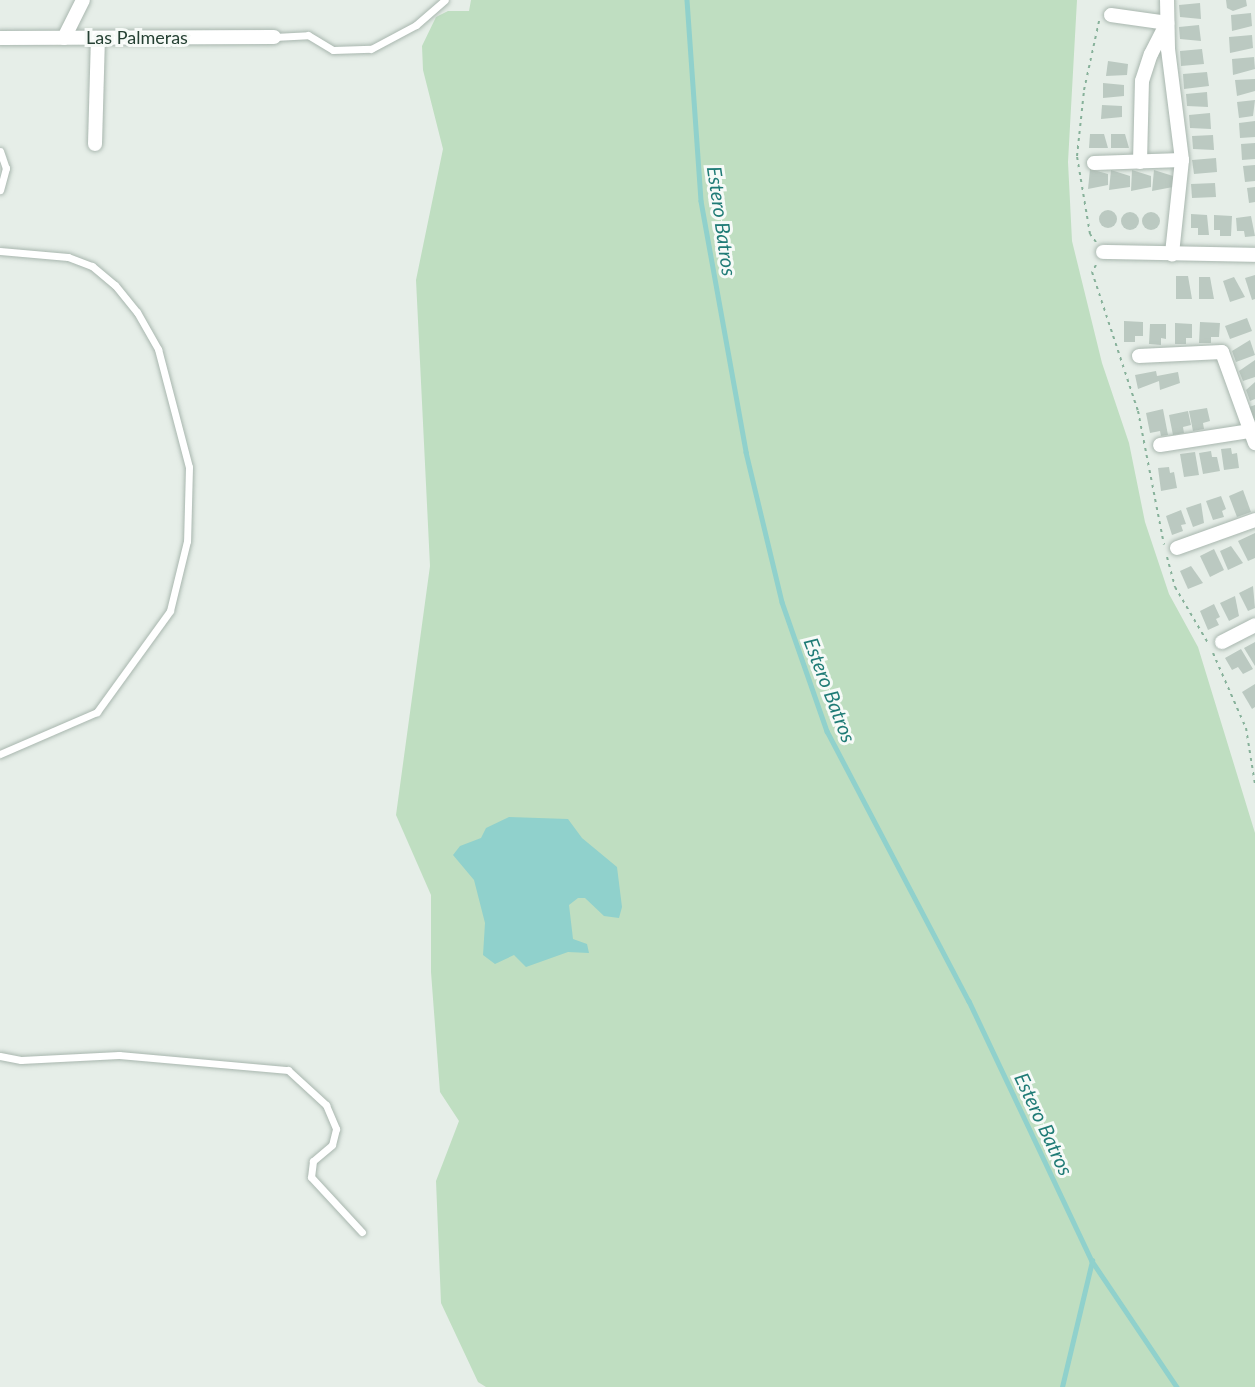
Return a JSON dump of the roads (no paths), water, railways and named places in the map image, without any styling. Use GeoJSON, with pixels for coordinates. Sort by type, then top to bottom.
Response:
{"type":"FeatureCollection","features":[{"type":"Feature","properties":{"kind":"street"},"geometry":{"type":"LineString","coordinates":[[64,38],[83,0]]}},
{"type":"Feature","properties":{"kind":"street"},"geometry":{"type":"LineString","coordinates":[[1167,0],[1167,23],[1182,160],[1172,254]]}},
{"type":"Feature","properties":{"kind":"street"},"geometry":{"type":"LineString","coordinates":[[1106,14],[1167,23]]}},
{"type":"Feature","properties":{"kind":"street"},"geometry":{"type":"LineString","coordinates":[[1140,162],[1143,81],[1150,54],[1167,23]]}},
{"type":"Feature","properties":{"kind":"street","name":"Las Palmeras"},"geometry":{"type":"LineString","coordinates":[[0,38],[274,37]]}},
{"type":"Feature","properties":{"kind":"street"},"geometry":{"type":"LineString","coordinates":[[95,144],[98,38]]}},
{"type":"Feature","properties":{"kind":"street"},"geometry":{"type":"LineString","coordinates":[[1094,163],[1182,160]]}},
{"type":"Feature","properties":{"kind":"street"},"geometry":{"type":"LineString","coordinates":[[1103,252],[1255,255]]}},
{"type":"Feature","properties":{"kind":"street"},"geometry":{"type":"LineString","coordinates":[[1139,356],[1222,352],[1252,437],[1160,445]]}},
{"type":"Feature","properties":{"kind":"street"},"geometry":{"type":"LineString","coordinates":[[1177,548],[1255,520]]}},
{"type":"Feature","properties":{"kind":"street"},"geometry":{"type":"LineString","coordinates":[[1222,642],[1255,625]]}},
{"type":"Feature","properties":{"kind":"lane"},"geometry":{"type":"LineString","coordinates":[[274,37],[308,35],[333,50],[371,49],[416,25],[445,0]]}},
{"type":"Feature","properties":{"kind":"lane"},"geometry":{"type":"LineString","coordinates":[[0,152],[6,168],[0,190]]}},
{"type":"Feature","properties":{"kind":"lane"},"geometry":{"type":"LineString","coordinates":[[0,251],[68,257],[92,266],[114,285],[137,312],[158,349],[189,467],[187,541],[170,612],[97,712],[0,754]]}},
{"type":"Feature","properties":{"kind":"lane"},"geometry":{"type":"LineString","coordinates":[[0,1056],[21,1060],[118,1055],[288,1070],[326,1105],[336,1129],[332,1145],[313,1161],[311,1177],[362,1232]]}},
{"type":"Feature","properties":{"kind":"water"},"geometry":{"type":"Polygon","coordinates":[[[509,817],[568,819],[582,838],[617,867],[622,907],[619,918],[604,916],[585,898],[578,898],[569,905],[573,939],[587,944],[589,953],[568,952],[526,967],[514,955],[495,964],[483,955],[485,923],[474,880],[453,855],[460,846],[481,838],[486,828],[509,817]]]}},
{"type":"Feature","properties":{"kind":"waterway","name":"Estero Batros"},"geometry":{"type":"LineString","coordinates":[[687,0],[701,201],[746,452],[782,602],[827,731],[969,1001],[1092,1261],[1177,1387]]}},
{"type":"Feature","properties":{"kind":"waterway"},"geometry":{"type":"LineString","coordinates":[[1062,1387],[1092,1261]]}}]}
